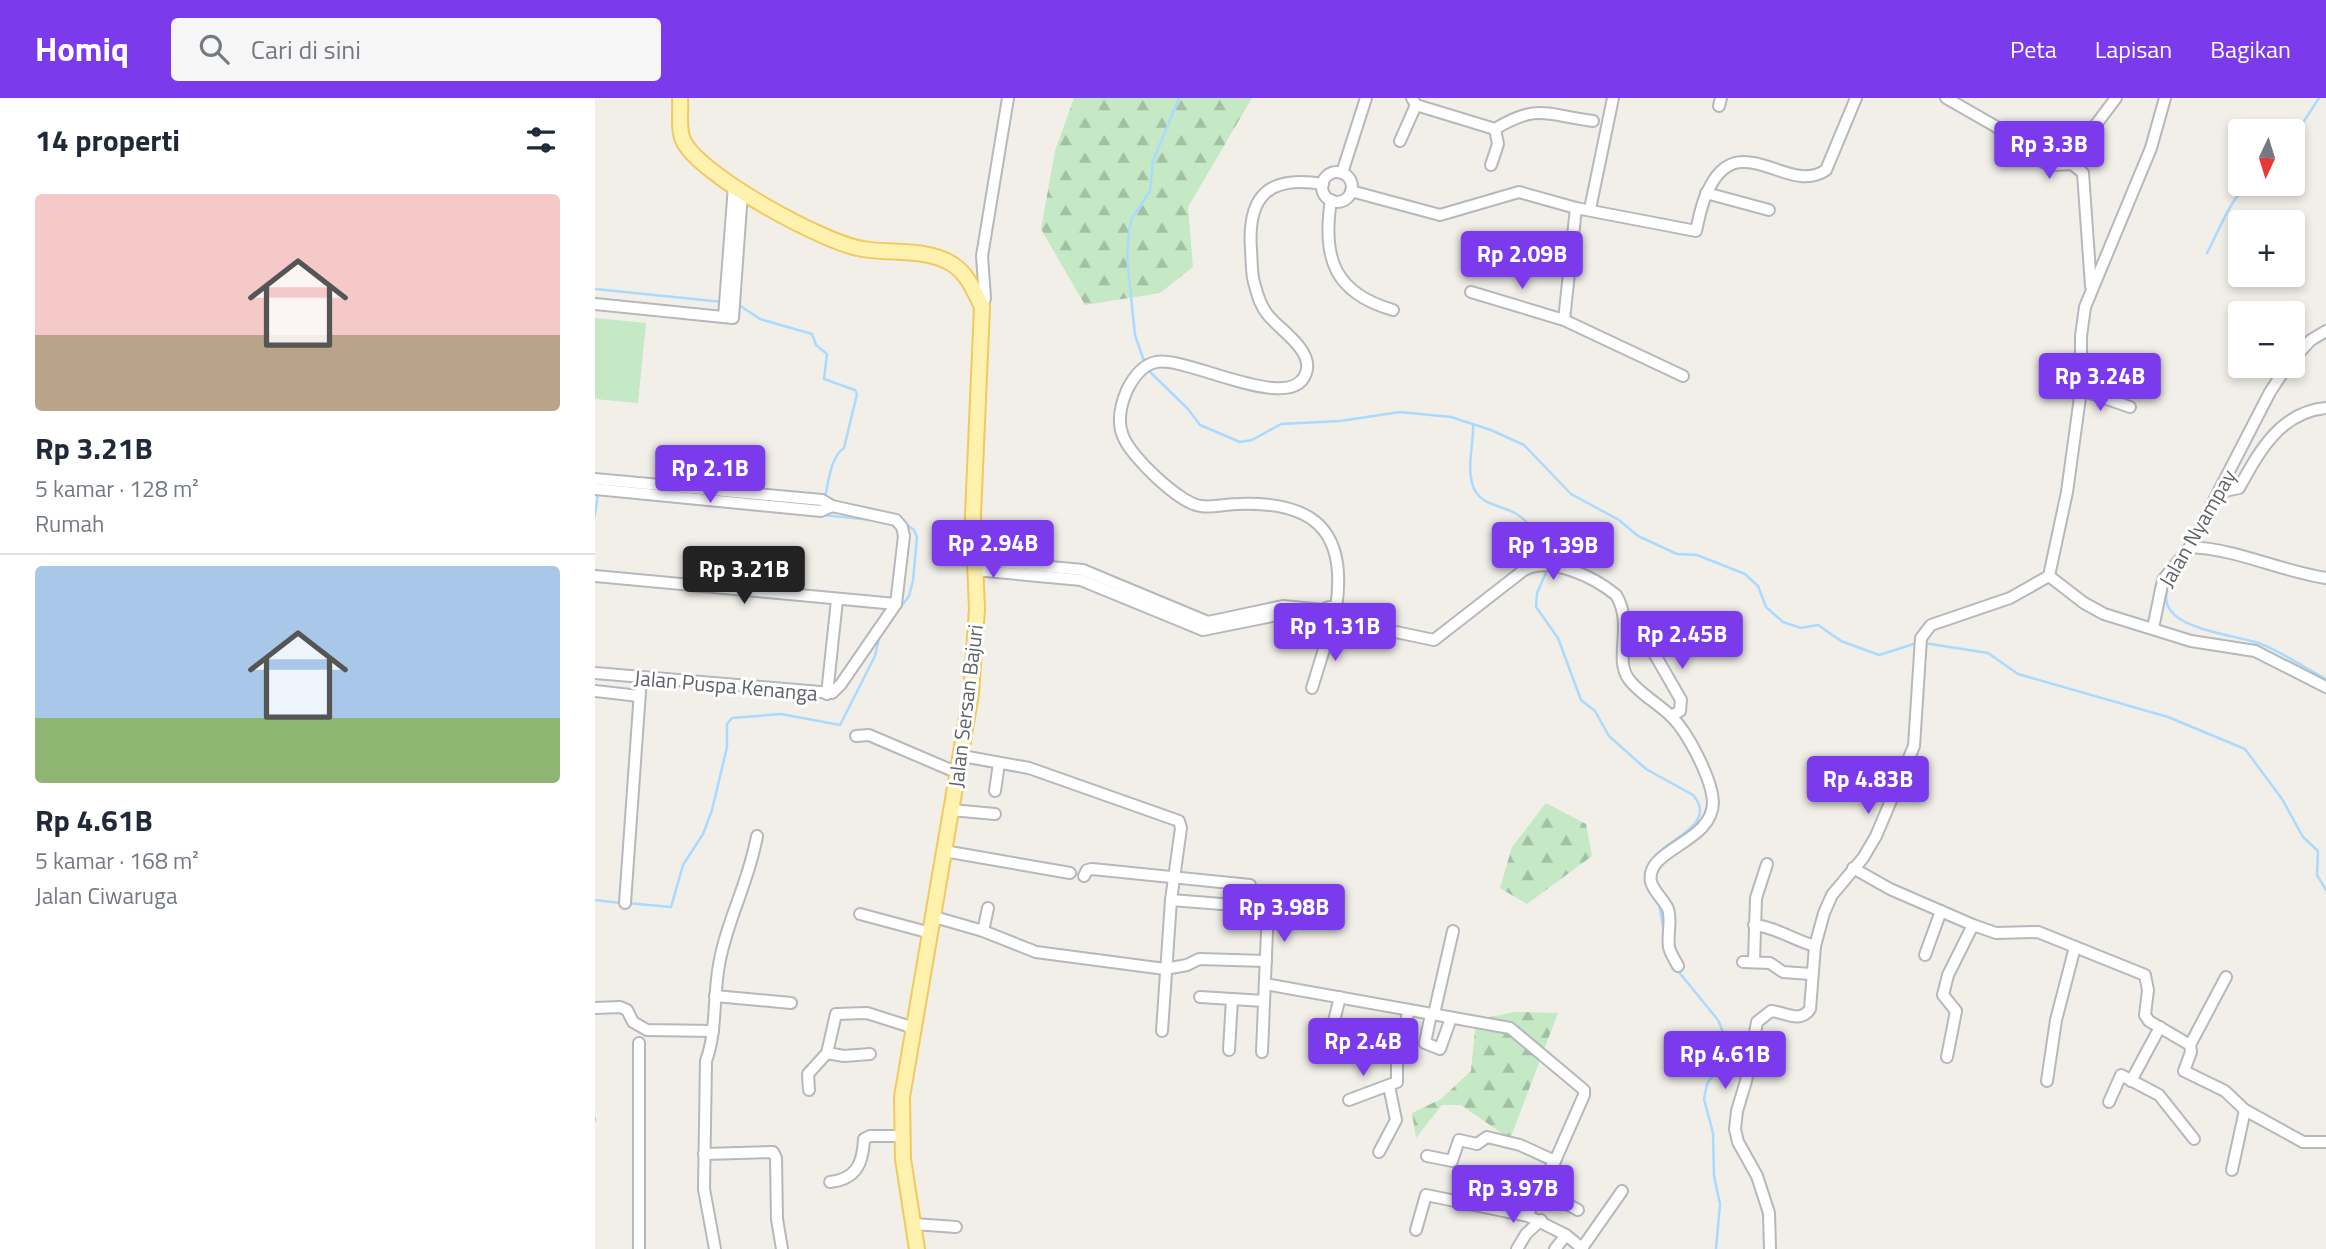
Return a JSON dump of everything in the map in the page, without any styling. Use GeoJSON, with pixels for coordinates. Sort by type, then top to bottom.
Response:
{"type":"FeatureCollection","features":[{"type":"Feature","properties":{"kind":"main road"},"geometry":{"type":"LineString","coordinates":[[680,98],[682,138],[686,145],[738,189],[842,245],[923,255],[953,264],[969,280],[982,307]]}},
{"type":"Feature","properties":{"kind":"main road","name":"Jalan Sersan Bajuri"},"geometry":{"type":"LineString","coordinates":[[917,1249],[901,1136],[902,1097],[927,932],[962,756],[973,664],[973,515],[982,307]]}},
{"type":"Feature","properties":{"kind":"street"},"geometry":{"type":"LineString","coordinates":[[982,307],[982,256],[1008,98]]}},
{"type":"Feature","properties":{"kind":"street"},"geometry":{"type":"LineString","coordinates":[[1342,173],[1366,98]]}},
{"type":"Feature","properties":{"kind":"street"},"geometry":{"type":"LineString","coordinates":[[1590,209],[1613,98]]}},
{"type":"Feature","properties":{"kind":"street"},"geometry":{"type":"LineString","coordinates":[[1351,191],[1440,215],[1519,192],[1576,208],[1696,231],[1706,193],[1717,175],[1741,161],[1754,161],[1804,178],[1816,177],[1826,170],[1856,98]]}},
{"type":"Feature","properties":{"kind":"street"},"geometry":{"type":"LineString","coordinates":[[1946,98],[1963,102],[2043,162],[2052,165],[2067,163],[2083,173],[2086,184],[2085,228],[2091,289]]}},
{"type":"Feature","properties":{"kind":"street"},"geometry":{"type":"LineString","coordinates":[[2067,163],[2116,98]]}},
{"type":"Feature","properties":{"kind":"street"},"geometry":{"type":"LineString","coordinates":[[1770,1249],[1769,1213],[1757,1176],[1738,1142],[1737,1111],[1746,1081],[1757,1022],[1771,1011],[1797,1018],[1806,1015],[1810,1009],[1815,946],[1832,895],[1863,858],[1876,836],[1914,746],[1921,643],[1931,625],[2010,598],[2049,576],[2067,492],[2081,390],[2081,336],[2085,307],[2151,148],[2165,98]]}},
{"type":"Feature","properties":{"kind":"street"},"geometry":{"type":"LineString","coordinates":[[1400,141],[1414,102],[1495,129],[1519,115],[1534,112],[1593,121]]}},
{"type":"Feature","properties":{"kind":"street"},"geometry":{"type":"LineString","coordinates":[[1491,165],[1498,144],[1495,129]]}},
{"type":"Feature","properties":{"kind":"street"},"geometry":{"type":"LineString","coordinates":[[1342,173],[1350,180],[1351,191],[1343,200],[1331,200],[1324,194],[1322,184],[1328,176],[1342,173]]}},
{"type":"Feature","properties":{"kind":"street"},"geometry":{"type":"LineString","coordinates":[[1322,184],[1298,180],[1265,191],[1254,208],[1250,233],[1253,281],[1260,302],[1267,314],[1303,351],[1307,367],[1303,379],[1294,387],[1283,390],[1241,382],[1169,360],[1155,362],[1143,368],[1131,382],[1120,405],[1122,436],[1136,456],[1164,484],[1196,505],[1283,505],[1297,509],[1318,524],[1335,553],[1338,572],[1336,608]]}},
{"type":"Feature","properties":{"kind":"street"},"geometry":{"type":"LineString","coordinates":[[727,313],[738,189]]}},
{"type":"Feature","properties":{"kind":"street"},"geometry":{"type":"LineString","coordinates":[[1706,193],[1769,211]]}},
{"type":"Feature","properties":{"kind":"street"},"geometry":{"type":"LineString","coordinates":[[1331,200],[1327,231],[1334,267],[1350,288],[1362,297],[1393,310]]}},
{"type":"Feature","properties":{"kind":"street"},"geometry":{"type":"LineString","coordinates":[[1564,320],[1576,208]]}},
{"type":"Feature","properties":{"kind":"street"},"geometry":{"type":"LineString","coordinates":[[1471,292],[1564,320],[1683,376]]}},
{"type":"Feature","properties":{"kind":"street"},"geometry":{"type":"LineString","coordinates":[[595,298],[727,313]]}},
{"type":"Feature","properties":{"kind":"street"},"geometry":{"type":"LineString","coordinates":[[595,304],[727,313]]}},
{"type":"Feature","properties":{"kind":"street"},"geometry":{"type":"LineString","coordinates":[[2305,349],[2326,331]]}},
{"type":"Feature","properties":{"kind":"street","name":"Jalan Nyampay"},"geometry":{"type":"LineString","coordinates":[[2153,628],[2163,580],[2190,547],[2279,378]]}},
{"type":"Feature","properties":{"kind":"street"},"geometry":{"type":"LineString","coordinates":[[2081,390],[2130,407]]}},
{"type":"Feature","properties":{"kind":"street"},"geometry":{"type":"LineString","coordinates":[[2220,492],[2239,488],[2262,448],[2293,418],[2313,409],[2326,408]]}},
{"type":"Feature","properties":{"kind":"street"},"geometry":{"type":"LineString","coordinates":[[595,479],[747,498]]}},
{"type":"Feature","properties":{"kind":"street"},"geometry":{"type":"LineString","coordinates":[[595,489],[747,498]]}},
{"type":"Feature","properties":{"kind":"street","name":"Jalan Puspa Kenanga"},"geometry":{"type":"LineString","coordinates":[[595,673],[827,694],[841,684],[896,604],[904,536],[900,523],[825,506],[747,498]]}},
{"type":"Feature","properties":{"kind":"street"},"geometry":{"type":"LineString","coordinates":[[2190,547],[2222,549],[2277,567],[2326,578]]}},
{"type":"Feature","properties":{"kind":"street"},"geometry":{"type":"LineString","coordinates":[[1343,621],[1434,640],[1524,570],[1545,564],[1568,570],[1616,595],[1625,618],[1623,654],[1626,674],[1671,716],[1696,752],[1713,800],[1711,815],[1698,834],[1661,858],[1651,874],[1651,884],[1668,909],[1669,947],[1678,966]]}},
{"type":"Feature","properties":{"kind":"street"},"geometry":{"type":"LineString","coordinates":[[975,565],[1081,580],[1160,609],[1189,627],[1208,630],[1282,614],[1322,614],[1336,608]]}},
{"type":"Feature","properties":{"kind":"street"},"geometry":{"type":"LineString","coordinates":[[595,576],[896,604]]}},
{"type":"Feature","properties":{"kind":"street"},"geometry":{"type":"LineString","coordinates":[[2049,576],[2084,603],[2104,614],[2191,641],[2255,651],[2326,687]]}},
{"type":"Feature","properties":{"kind":"street"},"geometry":{"type":"LineString","coordinates":[[827,694],[837,600]]}},
{"type":"Feature","properties":{"kind":"street"},"geometry":{"type":"LineString","coordinates":[[1322,614],[1322,625],[1330,630],[1338,628],[1343,621],[1342,613],[1336,608]]}},
{"type":"Feature","properties":{"kind":"street"},"geometry":{"type":"LineString","coordinates":[[1313,688],[1330,630]]}},
{"type":"Feature","properties":{"kind":"street"},"geometry":{"type":"LineString","coordinates":[[1626,631],[1654,653],[1681,700],[1680,711],[1671,716]]}},
{"type":"Feature","properties":{"kind":"street"},"geometry":{"type":"LineString","coordinates":[[625,903],[641,677]]}},
{"type":"Feature","properties":{"kind":"street","name":"Jalan Puspa Kenanga"},"geometry":{"type":"LineString","coordinates":[[595,691],[639,696]]}},
{"type":"Feature","properties":{"kind":"street"},"geometry":{"type":"LineString","coordinates":[[856,736],[869,735],[958,773]]}},
{"type":"Feature","properties":{"kind":"street"},"geometry":{"type":"LineString","coordinates":[[962,756],[1075,782],[1177,819],[1181,828],[1171,900],[1162,1031]]}},
{"type":"Feature","properties":{"kind":"street"},"geometry":{"type":"LineString","coordinates":[[995,791],[999,763]]}},
{"type":"Feature","properties":{"kind":"street"},"geometry":{"type":"LineString","coordinates":[[1857,764],[1901,779]]}},
{"type":"Feature","properties":{"kind":"street"},"geometry":{"type":"LineString","coordinates":[[951,810],[995,814]]}},
{"type":"Feature","properties":{"kind":"street"},"geometry":{"type":"LineString","coordinates":[[715,1249],[705,1204],[706,1062],[713,1031],[719,963],[748,880],[757,836]]}},
{"type":"Feature","properties":{"kind":"street"},"geometry":{"type":"LineString","coordinates":[[944,850],[1070,873]]}},
{"type":"Feature","properties":{"kind":"street"},"geometry":{"type":"LineString","coordinates":[[1767,864],[1756,898],[1749,961],[1770,963],[1787,973],[1811,974]]}},
{"type":"Feature","properties":{"kind":"street"},"geometry":{"type":"LineString","coordinates":[[1853,868],[1973,925],[1996,933],[2038,932],[2145,975],[2148,990],[2145,1015],[2190,1045]]}},
{"type":"Feature","properties":{"kind":"street"},"geometry":{"type":"LineString","coordinates":[[1084,876],[1087,870],[1092,869],[1250,886]]}},
{"type":"Feature","properties":{"kind":"street"},"geometry":{"type":"LineString","coordinates":[[1171,900],[1321,912]]}},
{"type":"Feature","properties":{"kind":"street"},"geometry":{"type":"LineString","coordinates":[[1262,1052],[1268,907]]}},
{"type":"Feature","properties":{"kind":"street"},"geometry":{"type":"LineString","coordinates":[[983,932],[988,908]]}},
{"type":"Feature","properties":{"kind":"street"},"geometry":{"type":"LineString","coordinates":[[1924,955],[1941,911]]}},
{"type":"Feature","properties":{"kind":"street"},"geometry":{"type":"LineString","coordinates":[[860,914],[927,932]]}},
{"type":"Feature","properties":{"kind":"street"},"geometry":{"type":"LineString","coordinates":[[930,916],[1035,952],[1165,969],[1187,965],[1199,959],[1266,961]]}},
{"type":"Feature","properties":{"kind":"street"},"geometry":{"type":"LineString","coordinates":[[1755,925],[1768,926],[1783,935],[1815,946]]}},
{"type":"Feature","properties":{"kind":"street"},"geometry":{"type":"LineString","coordinates":[[1947,1057],[1956,1011],[1943,995],[1948,975],[1973,925]]}},
{"type":"Feature","properties":{"kind":"street"},"geometry":{"type":"LineString","coordinates":[[1451,1018],[1440,1049],[1425,1043],[1453,931]]}},
{"type":"Feature","properties":{"kind":"street"},"geometry":{"type":"LineString","coordinates":[[2047,1081],[2056,1020],[2075,947]]}},
{"type":"Feature","properties":{"kind":"street"},"geometry":{"type":"LineString","coordinates":[[2225,977],[2219,987],[2221,992],[2190,1045],[2191,1052],[2184,1071],[2225,1091],[2245,1110],[2303,1142],[2326,1142]]}},
{"type":"Feature","properties":{"kind":"street"},"geometry":{"type":"LineString","coordinates":[[1265,984],[1510,1028],[1584,1090],[1573,1125],[1555,1161],[1537,1188],[1528,1216]]}},
{"type":"Feature","properties":{"kind":"street"},"geometry":{"type":"LineString","coordinates":[[715,996],[791,1003]]}},
{"type":"Feature","properties":{"kind":"street"},"geometry":{"type":"LineString","coordinates":[[1200,997],[1264,1001]]}},
{"type":"Feature","properties":{"kind":"street"},"geometry":{"type":"LineString","coordinates":[[1327,1049],[1340,997]]}},
{"type":"Feature","properties":{"kind":"street"},"geometry":{"type":"LineString","coordinates":[[1229,1050],[1232,999]]}},
{"type":"Feature","properties":{"kind":"street"},"geometry":{"type":"LineString","coordinates":[[595,1008],[620,1007],[627,1010],[633,1022],[647,1030],[713,1031]]}},
{"type":"Feature","properties":{"kind":"street"},"geometry":{"type":"LineString","coordinates":[[1349,1100],[1397,1081],[1397,1053],[1409,1010]]}},
{"type":"Feature","properties":{"kind":"street"},"geometry":{"type":"LineString","coordinates":[[809,1090],[808,1074],[827,1053],[836,1014],[867,1013],[911,1027]]}},
{"type":"Feature","properties":{"kind":"street"},"geometry":{"type":"LineString","coordinates":[[2131,1081],[2160,1027]]}},
{"type":"Feature","properties":{"kind":"street"},"geometry":{"type":"LineString","coordinates":[[639,1043],[639,1249]]}},
{"type":"Feature","properties":{"kind":"street"},"geometry":{"type":"LineString","coordinates":[[827,1053],[844,1056],[870,1054]]}},
{"type":"Feature","properties":{"kind":"street"},"geometry":{"type":"LineString","coordinates":[[2109,1102],[2121,1075],[2159,1095],[2194,1139]]}},
{"type":"Feature","properties":{"kind":"street"},"geometry":{"type":"LineString","coordinates":[[1378,1152],[1396,1120],[1389,1086]]}},
{"type":"Feature","properties":{"kind":"street"},"geometry":{"type":"LineString","coordinates":[[2232,1170],[2245,1110]]}},
{"type":"Feature","properties":{"kind":"street"},"geometry":{"type":"LineString","coordinates":[[830,1182],[846,1180],[856,1171],[863,1158],[864,1139],[870,1136],[901,1136]]}},
{"type":"Feature","properties":{"kind":"street"},"geometry":{"type":"LineString","coordinates":[[1427,1156],[1452,1161],[1461,1139],[1477,1144],[1487,1137],[1520,1145],[1555,1161]]}},
{"type":"Feature","properties":{"kind":"street"},"geometry":{"type":"LineString","coordinates":[[704,1154],[773,1152],[776,1158],[777,1219],[782,1249]]}},
{"type":"Feature","properties":{"kind":"street"},"geometry":{"type":"LineString","coordinates":[[1537,1188],[1578,1210]]}},
{"type":"Feature","properties":{"kind":"street"},"geometry":{"type":"LineString","coordinates":[[1416,1230],[1424,1196],[1427,1195],[1541,1220],[1566,1235],[1582,1249],[1622,1191]]}},
{"type":"Feature","properties":{"kind":"street"},"geometry":{"type":"LineString","coordinates":[[1517,1249],[1525,1234],[1541,1220]]}},
{"type":"Feature","properties":{"kind":"street"},"geometry":{"type":"LineString","coordinates":[[914,1224],[956,1227]]}},
{"type":"Feature","properties":{"kind":"street"},"geometry":{"type":"LineString","coordinates":[[1555,1249],[1566,1235]]}},
{"type":"Feature","properties":{"kind":"green space"},"geometry":{"type":"Polygon","coordinates":[[[1074,98],[1252,98],[1188,207],[1193,267],[1160,293],[1085,305],[1041,229],[1055,151],[1074,98]]]}},
{"type":"Feature","properties":{"kind":"green space"},"geometry":{"type":"Polygon","coordinates":[[[595,318],[646,323],[638,403],[595,399],[595,318]]]}},
{"type":"Feature","properties":{"kind":"green space"},"geometry":{"type":"Polygon","coordinates":[[[1546,803],[1586,824],[1592,856],[1527,904],[1500,888],[1512,847],[1546,803]]]}},
{"type":"Feature","properties":{"kind":"green space"},"geometry":{"type":"Polygon","coordinates":[[[1515,1012],[1558,1013],[1510,1139],[1461,1105],[1442,1105],[1416,1138],[1412,1113],[1441,1099],[1471,1071],[1476,1020],[1515,1012]]]}},
{"type":"Feature","properties":{"kind":"waterway"},"geometry":{"type":"LineString","coordinates":[[1145,364],[1135,335],[1127,258],[1129,229],[1132,218],[1150,191],[1153,161],[1179,98]]}},
{"type":"Feature","properties":{"kind":"waterway"},"geometry":{"type":"LineString","coordinates":[[2305,120],[2319,98]]}},
{"type":"Feature","properties":{"kind":"waterway"},"geometry":{"type":"LineString","coordinates":[[2207,253],[2238,196]]}},
{"type":"Feature","properties":{"kind":"waterway"},"geometry":{"type":"LineString","coordinates":[[595,289],[723,302]]}},
{"type":"Feature","properties":{"kind":"waterway"},"geometry":{"type":"LineString","coordinates":[[736,303],[760,319],[812,334],[816,345],[827,354],[824,379],[855,390],[857,394],[844,448],[833,463],[825,498]]}},
{"type":"Feature","properties":{"kind":"waterway"},"geometry":{"type":"LineString","coordinates":[[1148,370],[1188,409],[1200,425],[1240,442],[1252,440],[1281,424],[1340,421],[1400,412],[1451,417],[1491,430],[1524,445],[1571,494],[1619,520],[1638,536],[1677,554],[1697,555],[1745,574],[1758,586],[1766,607],[1783,622],[1801,628],[1818,625],[1841,641],[1879,655],[1917,643]]}},
{"type":"Feature","properties":{"kind":"waterway"},"geometry":{"type":"LineString","coordinates":[[1473,424],[1470,468],[1475,491],[1484,500],[1515,513],[1527,522],[1540,541],[1547,562]]}},
{"type":"Feature","properties":{"kind":"waterway"},"geometry":{"type":"LineString","coordinates":[[595,515],[598,494]]}},
{"type":"Feature","properties":{"kind":"waterway"},"geometry":{"type":"LineString","coordinates":[[2200,538],[2212,522],[2221,498]]}},
{"type":"Feature","properties":{"kind":"waterway"},"geometry":{"type":"LineString","coordinates":[[823,515],[872,520]]}},
{"type":"Feature","properties":{"kind":"waterway"},"geometry":{"type":"LineString","coordinates":[[886,626],[909,596],[913,581],[917,537],[914,530],[906,524]]}},
{"type":"Feature","properties":{"kind":"waterway"},"geometry":{"type":"LineString","coordinates":[[2188,560],[2171,581],[2166,598],[2170,610],[2182,620],[2198,627],[2263,645],[2326,679]]}},
{"type":"Feature","properties":{"kind":"waterway"},"geometry":{"type":"LineString","coordinates":[[1548,568],[1537,593],[1536,607],[1558,638],[1581,700],[1595,711],[1609,736],[1646,769],[1693,795],[1699,806],[1699,815],[1694,824],[1651,862]]}},
{"type":"Feature","properties":{"kind":"waterway"},"geometry":{"type":"LineString","coordinates":[[627,903],[671,907],[683,865],[703,834],[712,810],[727,747],[727,724],[732,718],[781,714],[840,725],[875,656],[879,638]]}},
{"type":"Feature","properties":{"kind":"waterway"},"geometry":{"type":"LineString","coordinates":[[1924,643],[1988,653],[2018,674],[2168,717],[2245,749],[2282,799],[2303,837],[2318,851],[2317,875],[2326,890]]}},
{"type":"Feature","properties":{"kind":"waterway"},"geometry":{"type":"LineString","coordinates":[[595,900],[620,903]]}},
{"type":"Feature","properties":{"kind":"waterway"},"geometry":{"type":"LineString","coordinates":[[1659,904],[1664,932]]}},
{"type":"Feature","properties":{"kind":"waterway"},"geometry":{"type":"LineString","coordinates":[[1678,971],[1718,1020],[1728,1044],[1725,1056],[1707,1084],[1704,1099],[1713,1133],[1714,1176],[1720,1204],[1716,1249]]}}]}
